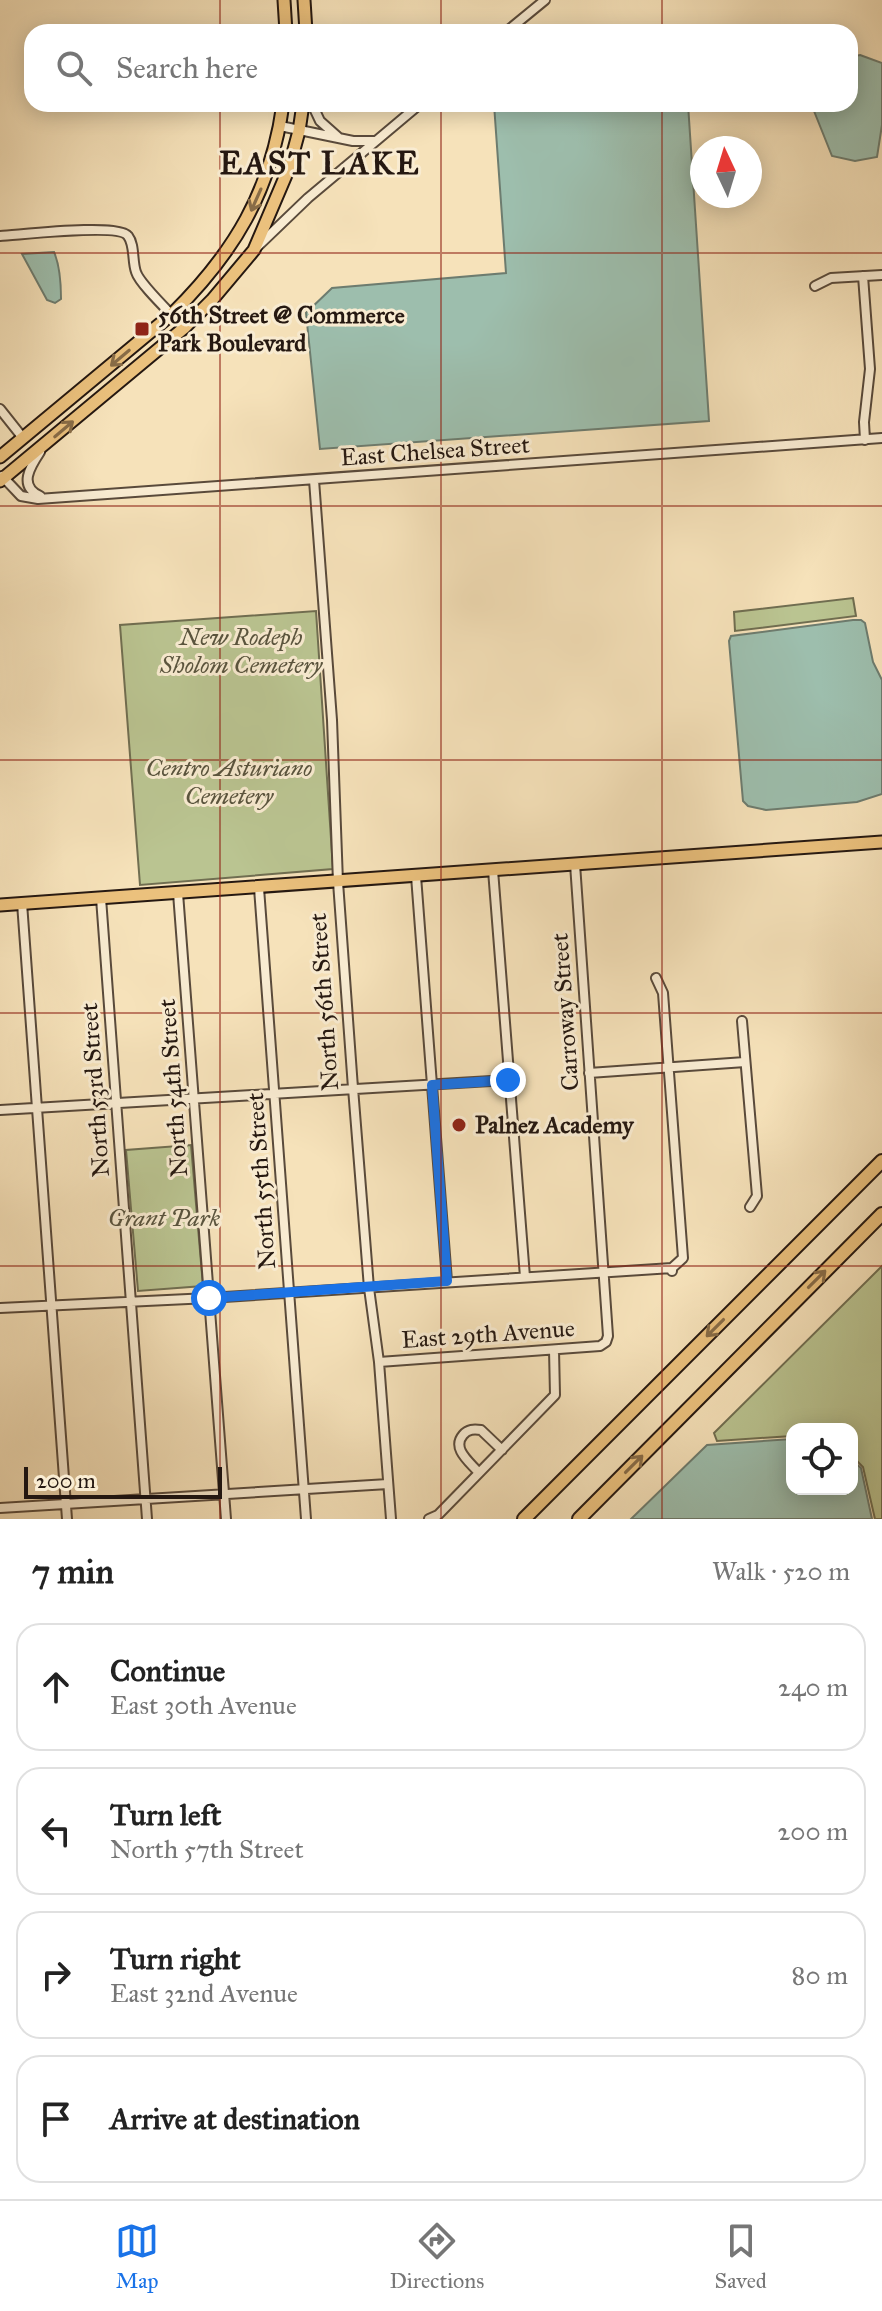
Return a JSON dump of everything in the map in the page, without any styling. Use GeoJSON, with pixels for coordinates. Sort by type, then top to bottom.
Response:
{"type":"FeatureCollection","features":[{"type":"Feature","properties":{"kind":"highway"},"geometry":{"type":"LineString","coordinates":[[809,1233],[882,1151]]}},
{"type":"Feature","properties":{"kind":"highway"},"geometry":{"type":"LineString","coordinates":[[524,1519],[882,1161]]}},
{"type":"Feature","properties":{"kind":"highway"},"geometry":{"type":"LineString","coordinates":[[579,1519],[882,1214]]}},
{"type":"Feature","properties":{"kind":"highway"},"geometry":{"type":"LineString","coordinates":[[867,1229],[882,1221]]}},
{"type":"Feature","properties":{"kind":"main road"},"geometry":{"type":"LineString","coordinates":[[284,0],[286,24]]}},
{"type":"Feature","properties":{"kind":"main road"},"geometry":{"type":"LineString","coordinates":[[304,0],[306,24]]}},
{"type":"Feature","properties":{"kind":"main road"},"geometry":{"type":"LineString","coordinates":[[0,457],[198,289],[237,238],[258,198],[282,112]]}},
{"type":"Feature","properties":{"kind":"main road"},"geometry":{"type":"LineString","coordinates":[[1,478],[42,448],[184,328],[254,250],[279,195],[302,112]]}},
{"type":"Feature","properties":{"kind":"main road"},"geometry":{"type":"LineString","coordinates":[[0,905],[882,842]]}},
{"type":"Feature","properties":{"kind":"street"},"geometry":{"type":"LineString","coordinates":[[516,24],[545,0]]}},
{"type":"Feature","properties":{"kind":"street"},"geometry":{"type":"LineString","coordinates":[[316,112],[320,121],[338,138]]}},
{"type":"Feature","properties":{"kind":"street"},"geometry":{"type":"LineString","coordinates":[[254,250],[308,198],[410,112]]}},
{"type":"Feature","properties":{"kind":"street"},"geometry":{"type":"LineString","coordinates":[[280,126],[353,141],[376,141]]}},
{"type":"Feature","properties":{"kind":"street"},"geometry":{"type":"LineString","coordinates":[[0,236],[93,230],[124,232],[130,238],[136,274],[184,328]]}},
{"type":"Feature","properties":{"kind":"street"},"geometry":{"type":"LineString","coordinates":[[815,286],[831,278],[882,275]]}},
{"type":"Feature","properties":{"kind":"street"},"geometry":{"type":"LineString","coordinates":[[863,276],[870,369],[865,440]]}},
{"type":"Feature","properties":{"kind":"street"},"geometry":{"type":"LineString","coordinates":[[0,409],[23,438]]}},
{"type":"Feature","properties":{"kind":"street","name":"East Chelsea Street"},"geometry":{"type":"LineString","coordinates":[[1,478],[25,498],[49,498],[882,438]]}},
{"type":"Feature","properties":{"kind":"street"},"geometry":{"type":"LineString","coordinates":[[42,448],[31,465],[27,480],[33,493],[49,498]]}},
{"type":"Feature","properties":{"kind":"street","name":"North 56th Street"},"geometry":{"type":"LineString","coordinates":[[314,480],[332,720],[338,882],[353,1088],[391,1519]]}},
{"type":"Feature","properties":{"kind":"street","name":"Carroway Street"},"geometry":{"type":"LineString","coordinates":[[575,864],[605,1271],[608,1336],[600,1346]]}},
{"type":"Feature","properties":{"kind":"street"},"geometry":{"type":"LineString","coordinates":[[493,870],[525,1277]]}},
{"type":"Feature","properties":{"kind":"street"},"geometry":{"type":"LineString","coordinates":[[416,876],[447,1281]]}},
{"type":"Feature","properties":{"kind":"street","name":"North 55th Street"},"geometry":{"type":"LineString","coordinates":[[259,888],[306,1519]]}},
{"type":"Feature","properties":{"kind":"street","name":"North 54th Street"},"geometry":{"type":"LineString","coordinates":[[178,893],[226,1519]]}},
{"type":"Feature","properties":{"kind":"street","name":"North 53rd Street"},"geometry":{"type":"LineString","coordinates":[[101,898],[147,1519]]}},
{"type":"Feature","properties":{"kind":"street"},"geometry":{"type":"LineString","coordinates":[[22,903],[67,1519]]}},
{"type":"Feature","properties":{"kind":"street"},"geometry":{"type":"LineString","coordinates":[[0,1308],[209,1298],[605,1271],[672,1270],[683,1258],[663,993],[656,978]]}},
{"type":"Feature","properties":{"kind":"street"},"geometry":{"type":"LineString","coordinates":[[742,1021],[757,1196],[750,1207]]}},
{"type":"Feature","properties":{"kind":"street"},"geometry":{"type":"LineString","coordinates":[[589,1073],[745,1062]]}},
{"type":"Feature","properties":{"kind":"street"},"geometry":{"type":"LineString","coordinates":[[0,1110],[508,1080]]}},
{"type":"Feature","properties":{"kind":"street","name":"East 29th Avenue"},"geometry":{"type":"LineString","coordinates":[[379,1362],[600,1346]]}},
{"type":"Feature","properties":{"kind":"street"},"geometry":{"type":"LineString","coordinates":[[429,1519],[438,1515],[555,1395],[554,1350]]}},
{"type":"Feature","properties":{"kind":"street"},"geometry":{"type":"LineString","coordinates":[[479,1473],[460,1452],[459,1441],[465,1432],[481,1430],[502,1450]]}},
{"type":"Feature","properties":{"kind":"street"},"geometry":{"type":"LineString","coordinates":[[0,1508],[388,1484]]}},
{"type":"Feature","properties":{"kind":"green space"},"geometry":{"type":"Polygon","coordinates":[[[853,598],[856,616],[735,631],[734,612],[853,598]]]}},
{"type":"Feature","properties":{"kind":"green space","name":"Centro Asturiano Cemetery"},"geometry":{"type":"Polygon","coordinates":[[[316,611],[333,869],[140,885],[120,625],[316,611]]]}},
{"type":"Feature","properties":{"kind":"green space","name":"Grant Park"},"geometry":{"type":"Polygon","coordinates":[[[191,1145],[203,1286],[138,1291],[126,1150],[191,1145]]]}},
{"type":"Feature","properties":{"kind":"green space"},"geometry":{"type":"Polygon","coordinates":[[[882,1266],[882,1519],[875,1519],[863,1467],[858,1462],[858,1423],[786,1423],[786,1436],[717,1441],[714,1433],[882,1266]]]}},
{"type":"Feature","properties":{"kind":"shaded area"},"geometry":{"type":"Polygon","coordinates":[[[858,55],[882,63],[882,125],[877,157],[855,161],[832,156],[814,112],[858,112],[858,55]]]}},
{"type":"Feature","properties":{"kind":"shaded area"},"geometry":{"type":"Polygon","coordinates":[[[495,112],[689,112],[690,208],[695,208],[709,421],[320,449],[306,313],[332,288],[506,273],[495,112]]]}},
{"type":"Feature","properties":{"kind":"shaded area"},"geometry":{"type":"Polygon","coordinates":[[[54,252],[61,293],[61,299],[55,303],[47,300],[22,254],[54,252]]]}},
{"type":"Feature","properties":{"kind":"shaded area"},"geometry":{"type":"Polygon","coordinates":[[[853,620],[865,623],[873,662],[882,680],[882,794],[857,802],[766,810],[748,806],[743,801],[731,636],[853,620]]]}},
{"type":"Feature","properties":{"kind":"shaded area"},"geometry":{"type":"Polygon","coordinates":[[[786,1439],[786,1495],[858,1495],[858,1465],[872,1519],[631,1519],[707,1445],[786,1439]]]}},
{"type":"Feature","properties":{"kind":"place","name":"56th Street @ Commerce Park Boulevard"},"geometry":{"type":"Point","coordinates":[142,329]}},
{"type":"Feature","properties":{"kind":"place","name":"Palnez Academy"},"geometry":{"type":"Point","coordinates":[459,1125]}},
{"type":"Feature","properties":{"kind":"district","name":"EAST LAKE"},"geometry":{"type":"Point","coordinates":[320,163]}},
{"type":"Feature","properties":{"kind":"route"},"geometry":{"type":"LineString","coordinates":[[209,1298],[447,1281],[432,1085],[508,1080]]}},
{"type":"Feature","properties":{"kind":"park label","name":"New Rodeph Sholom Cemetery"},"geometry":{"type":"Point","coordinates":[241,651]}}]}
